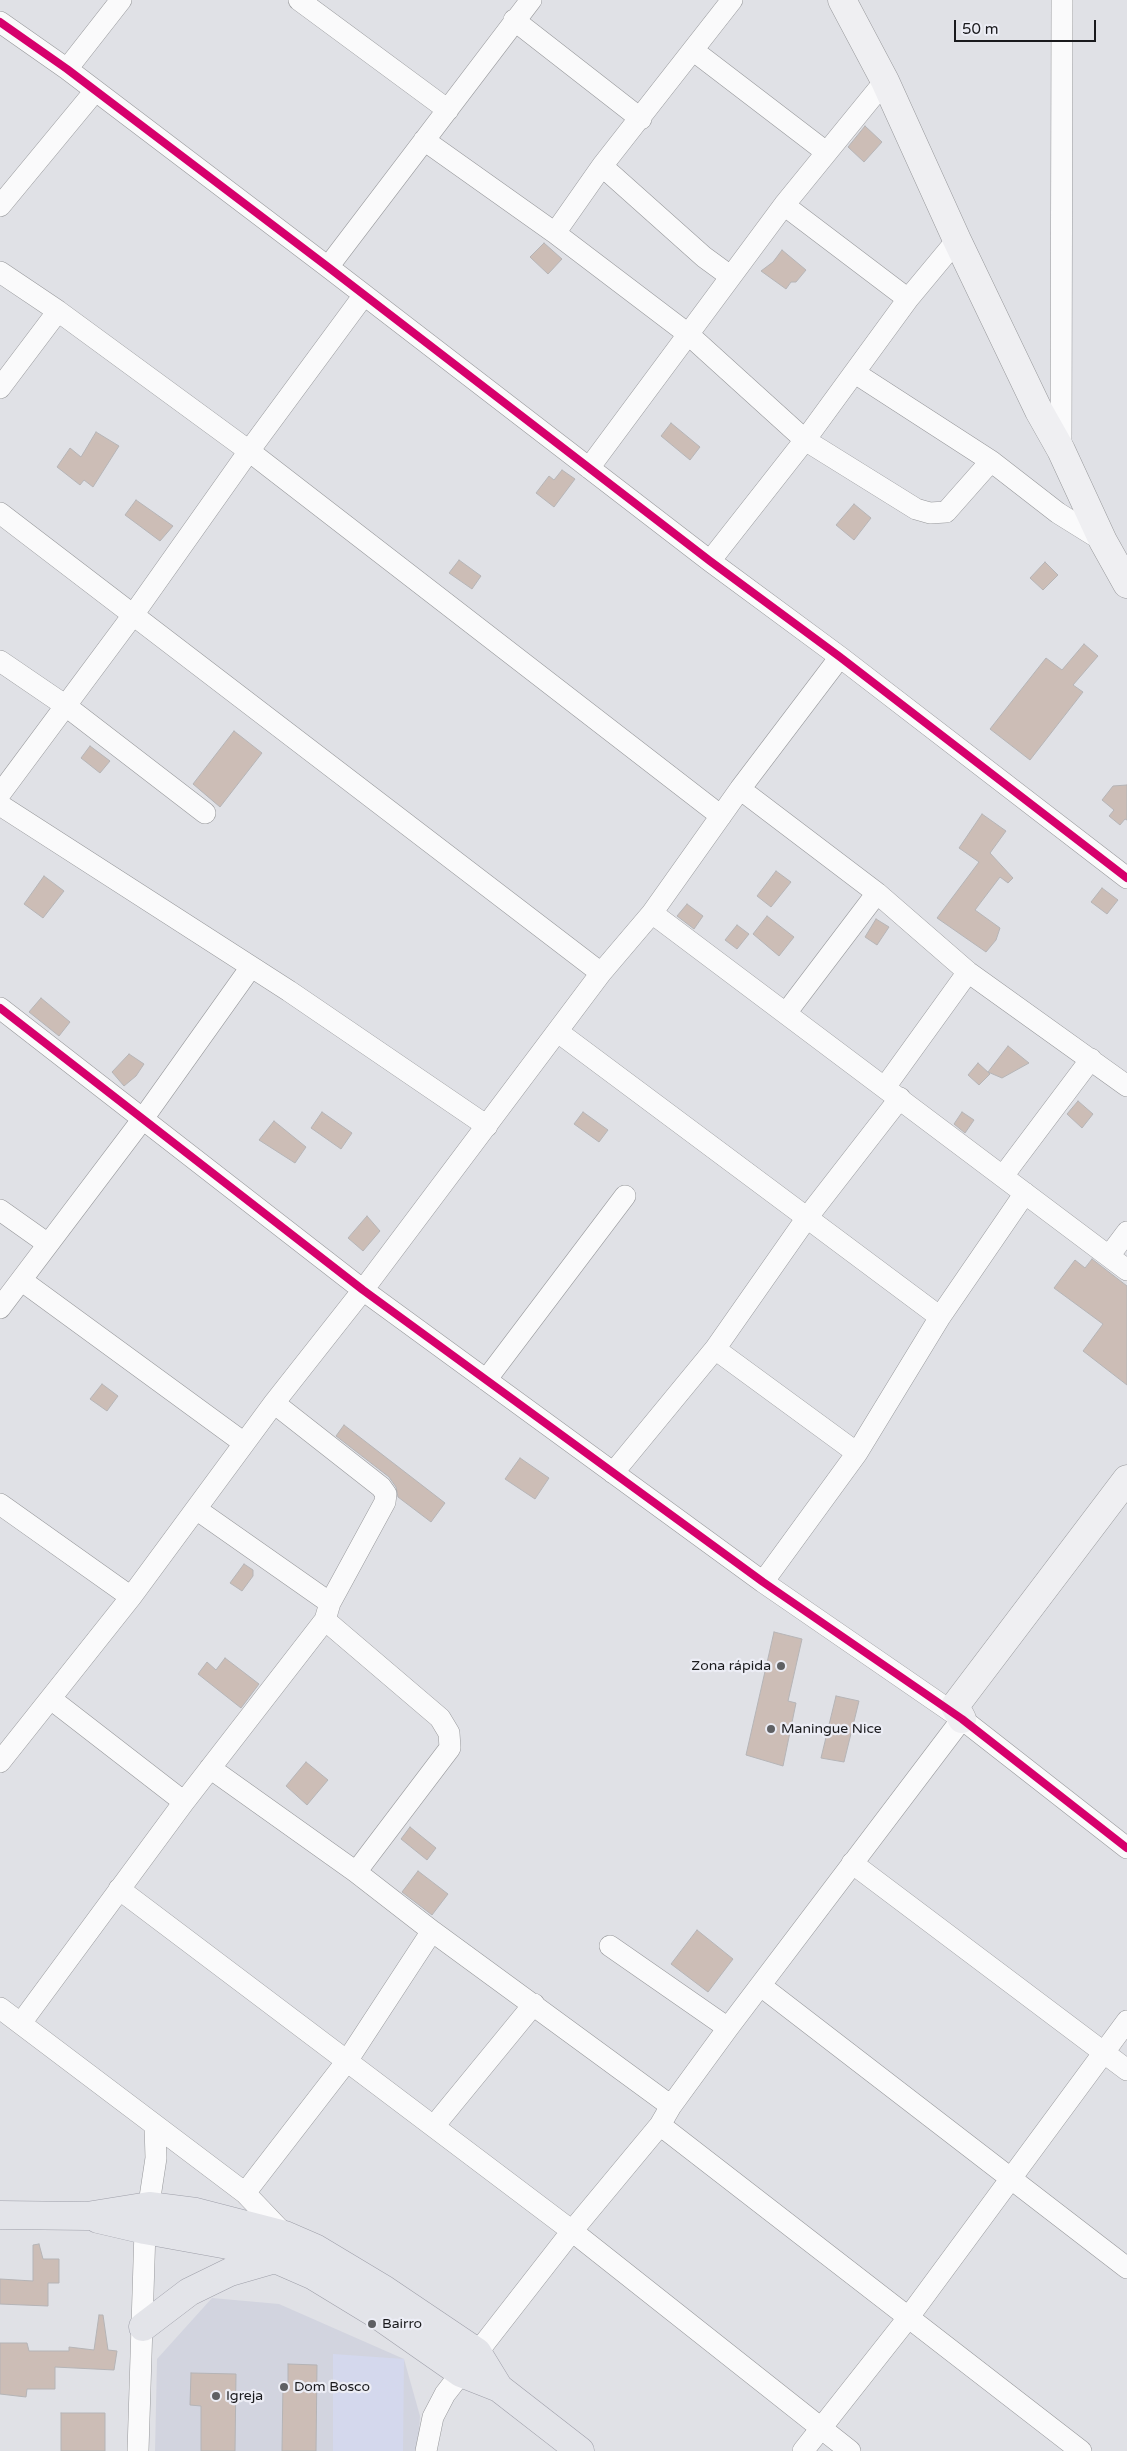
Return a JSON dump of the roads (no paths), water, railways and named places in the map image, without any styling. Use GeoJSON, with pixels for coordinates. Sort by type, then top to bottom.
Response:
{"type":"FeatureCollection","features":[{"type":"Feature","properties":{"kind":"main road"},"geometry":{"type":"LineString","coordinates":[[0,2215],[147,2218],[228,2245],[280,2247],[314,2276],[378,2315],[469,2363],[580,2451]]}},
{"type":"Feature","properties":{"kind":"main road"},"geometry":{"type":"LineString","coordinates":[[143,2327],[189,2292],[280,2247]]}},
{"type":"Feature","properties":{"kind":"street"},"geometry":{"type":"LineString","coordinates":[[67,69],[121,0]]}},
{"type":"Feature","properties":{"kind":"street"},"geometry":{"type":"LineString","coordinates":[[299,0],[325,8],[448,110]]}},
{"type":"Feature","properties":{"kind":"street"},"geometry":{"type":"LineString","coordinates":[[328,267],[531,0]]}},
{"type":"Feature","properties":{"kind":"street"},"geometry":{"type":"LineString","coordinates":[[555,234],[602,166],[641,119],[732,0]]}},
{"type":"Feature","properties":{"kind":"street"},"geometry":{"type":"LineString","coordinates":[[842,0],[885,81],[957,240],[1039,411],[1061,450],[1103,542],[1127,584]]}},
{"type":"Feature","properties":{"kind":"street"},"geometry":{"type":"LineString","coordinates":[[1060,6],[1061,450]]}},
{"type":"Feature","properties":{"kind":"street"},"geometry":{"type":"LineString","coordinates":[[514,20],[641,119]]}},
{"type":"Feature","properties":{"kind":"street"},"geometry":{"type":"LineString","coordinates":[[0,22],[67,69],[328,267],[1127,878]]}},
{"type":"Feature","properties":{"kind":"street"},"geometry":{"type":"LineString","coordinates":[[694,51],[826,152]]}},
{"type":"Feature","properties":{"kind":"street"},"geometry":{"type":"LineString","coordinates":[[589,468],[784,205],[885,81]]}},
{"type":"Feature","properties":{"kind":"street"},"geometry":{"type":"LineString","coordinates":[[0,206],[95,91]]}},
{"type":"Feature","properties":{"kind":"street"},"geometry":{"type":"LineString","coordinates":[[424,140],[555,234],[688,334],[805,440],[916,509],[930,513],[946,512],[991,461]]}},
{"type":"Feature","properties":{"kind":"street"},"geometry":{"type":"LineString","coordinates":[[602,166],[704,258],[730,276]]}},
{"type":"Feature","properties":{"kind":"street"},"geometry":{"type":"LineString","coordinates":[[784,205],[908,299]]}},
{"type":"Feature","properties":{"kind":"street"},"geometry":{"type":"LineString","coordinates":[[710,561],[805,440],[908,299],[957,240]]}},
{"type":"Feature","properties":{"kind":"street"},"geometry":{"type":"LineString","coordinates":[[0,272],[58,310],[249,451],[721,816]]}},
{"type":"Feature","properties":{"kind":"street"},"geometry":{"type":"LineString","coordinates":[[0,794],[133,615],[249,451],[364,295]]}},
{"type":"Feature","properties":{"kind":"street"},"geometry":{"type":"LineString","coordinates":[[0,388],[58,310]]}},
{"type":"Feature","properties":{"kind":"street"},"geometry":{"type":"LineString","coordinates":[[854,373],[991,461],[1058,513],[1103,542]]}},
{"type":"Feature","properties":{"kind":"street"},"geometry":{"type":"LineString","coordinates":[[0,513],[601,973]]}},
{"type":"Feature","properties":{"kind":"street"},"geometry":{"type":"LineString","coordinates":[[1,1758],[51,1700],[601,973],[652,913],[740,789],[840,657]]}},
{"type":"Feature","properties":{"kind":"street"},"geometry":{"type":"LineString","coordinates":[[0,661],[66,706],[205,813]]}},
{"type":"Feature","properties":{"kind":"street"},"geometry":{"type":"LineString","coordinates":[[740,789],[877,893],[968,972],[1127,1086]]}},
{"type":"Feature","properties":{"kind":"street"},"geometry":{"type":"LineString","coordinates":[[0,805],[251,967],[487,1126]]}},
{"type":"Feature","properties":{"kind":"street"},"geometry":{"type":"LineString","coordinates":[[786,1013],[877,893]]}},
{"type":"Feature","properties":{"kind":"street"},"geometry":{"type":"LineString","coordinates":[[652,913],[1127,1270]]}},
{"type":"Feature","properties":{"kind":"street"},"geometry":{"type":"LineString","coordinates":[[0,1308],[142,1120],[251,967]]}},
{"type":"Feature","properties":{"kind":"street"},"geometry":{"type":"LineString","coordinates":[[613,1473],[715,1350],[892,1092],[968,972]]}},
{"type":"Feature","properties":{"kind":"street"},"geometry":{"type":"LineString","coordinates":[[0,1008],[363,1290],[762,1582],[962,1720],[1127,1848]]}},
{"type":"Feature","properties":{"kind":"street"},"geometry":{"type":"LineString","coordinates":[[558,1032],[806,1219],[940,1317]]}},
{"type":"Feature","properties":{"kind":"street"},"geometry":{"type":"LineString","coordinates":[[1003,1176],[1090,1059]]}},
{"type":"Feature","properties":{"kind":"street"},"geometry":{"type":"LineString","coordinates":[[762,1582],[857,1453],[940,1317],[1025,1193]]}},
{"type":"Feature","properties":{"kind":"street"},"geometry":{"type":"LineString","coordinates":[[486,1380],[625,1196]]}},
{"type":"Feature","properties":{"kind":"street"},"geometry":{"type":"LineString","coordinates":[[0,1210],[48,1244]]}},
{"type":"Feature","properties":{"kind":"street"},"geometry":{"type":"LineString","coordinates":[[1109,1256],[1127,1232]]}},
{"type":"Feature","properties":{"kind":"street"},"geometry":{"type":"LineString","coordinates":[[21,1280],[244,1443]]}},
{"type":"Feature","properties":{"kind":"street"},"geometry":{"type":"LineString","coordinates":[[715,1350],[857,1453]]}},
{"type":"Feature","properties":{"kind":"street"},"geometry":{"type":"LineString","coordinates":[[21,2023],[328,1611],[385,1502],[386,1494],[381,1487],[274,1403]]}},
{"type":"Feature","properties":{"kind":"street"},"geometry":{"type":"LineString","coordinates":[[962,1720],[955,1706],[1127,1479]]}},
{"type":"Feature","properties":{"kind":"street"},"geometry":{"type":"LineString","coordinates":[[0,1504],[131,1596]]}},
{"type":"Feature","properties":{"kind":"street"},"geometry":{"type":"LineString","coordinates":[[196,1509],[328,1611],[440,1718],[449,1733],[450,1748],[356,1872]]}},
{"type":"Feature","properties":{"kind":"street"},"geometry":{"type":"LineString","coordinates":[[51,1700],[184,1802]]}},
{"type":"Feature","properties":{"kind":"street"},"geometry":{"type":"LineString","coordinates":[[426,2451],[433,2417],[445,2394],[572,2230],[660,2125],[671,2106],[728,2028],[962,1720]]}},
{"type":"Feature","properties":{"kind":"street"},"geometry":{"type":"LineString","coordinates":[[210,1768],[356,1872],[432,1931],[671,2106]]}},
{"type":"Feature","properties":{"kind":"street"},"geometry":{"type":"LineString","coordinates":[[852,1863],[1127,2070]]}},
{"type":"Feature","properties":{"kind":"street"},"geometry":{"type":"LineString","coordinates":[[119,1889],[572,2230],[850,2451]]}},
{"type":"Feature","properties":{"kind":"street"},"geometry":{"type":"LineString","coordinates":[[245,2193],[347,2061],[432,1931]]}},
{"type":"Feature","properties":{"kind":"street"},"geometry":{"type":"LineString","coordinates":[[610,1946],[728,2028]]}},
{"type":"Feature","properties":{"kind":"street"},"geometry":{"type":"LineString","coordinates":[[761,1986],[1010,2180],[1127,2268]]}},
{"type":"Feature","properties":{"kind":"street"},"geometry":{"type":"LineString","coordinates":[[434,2126],[534,2004]]}},
{"type":"Feature","properties":{"kind":"street"},"geometry":{"type":"LineString","coordinates":[[0,2008],[245,2193],[280,2247]]}},
{"type":"Feature","properties":{"kind":"street"},"geometry":{"type":"LineString","coordinates":[[803,2451],[908,2318],[1127,2021]]}},
{"type":"Feature","properties":{"kind":"street"},"geometry":{"type":"LineString","coordinates":[[660,2125],[1081,2451]]}},
{"type":"Feature","properties":{"kind":"street"},"geometry":{"type":"LineString","coordinates":[[138,2451],[147,2218],[156,2158],[154,2126]]}},
{"type":"Feature","properties":{"kind":"place","name":"Zona rápida"},"geometry":{"type":"Point","coordinates":[781,1666]}},
{"type":"Feature","properties":{"kind":"place","name":"Maningue Nice"},"geometry":{"type":"Point","coordinates":[771,1729]}},
{"type":"Feature","properties":{"kind":"place","name":"Bairro"},"geometry":{"type":"Point","coordinates":[372,2324]}},
{"type":"Feature","properties":{"kind":"place","name":"Dom Bosco"},"geometry":{"type":"Point","coordinates":[284,2387]}},
{"type":"Feature","properties":{"kind":"place","name":"Igreja"},"geometry":{"type":"Point","coordinates":[216,2396]}}]}
